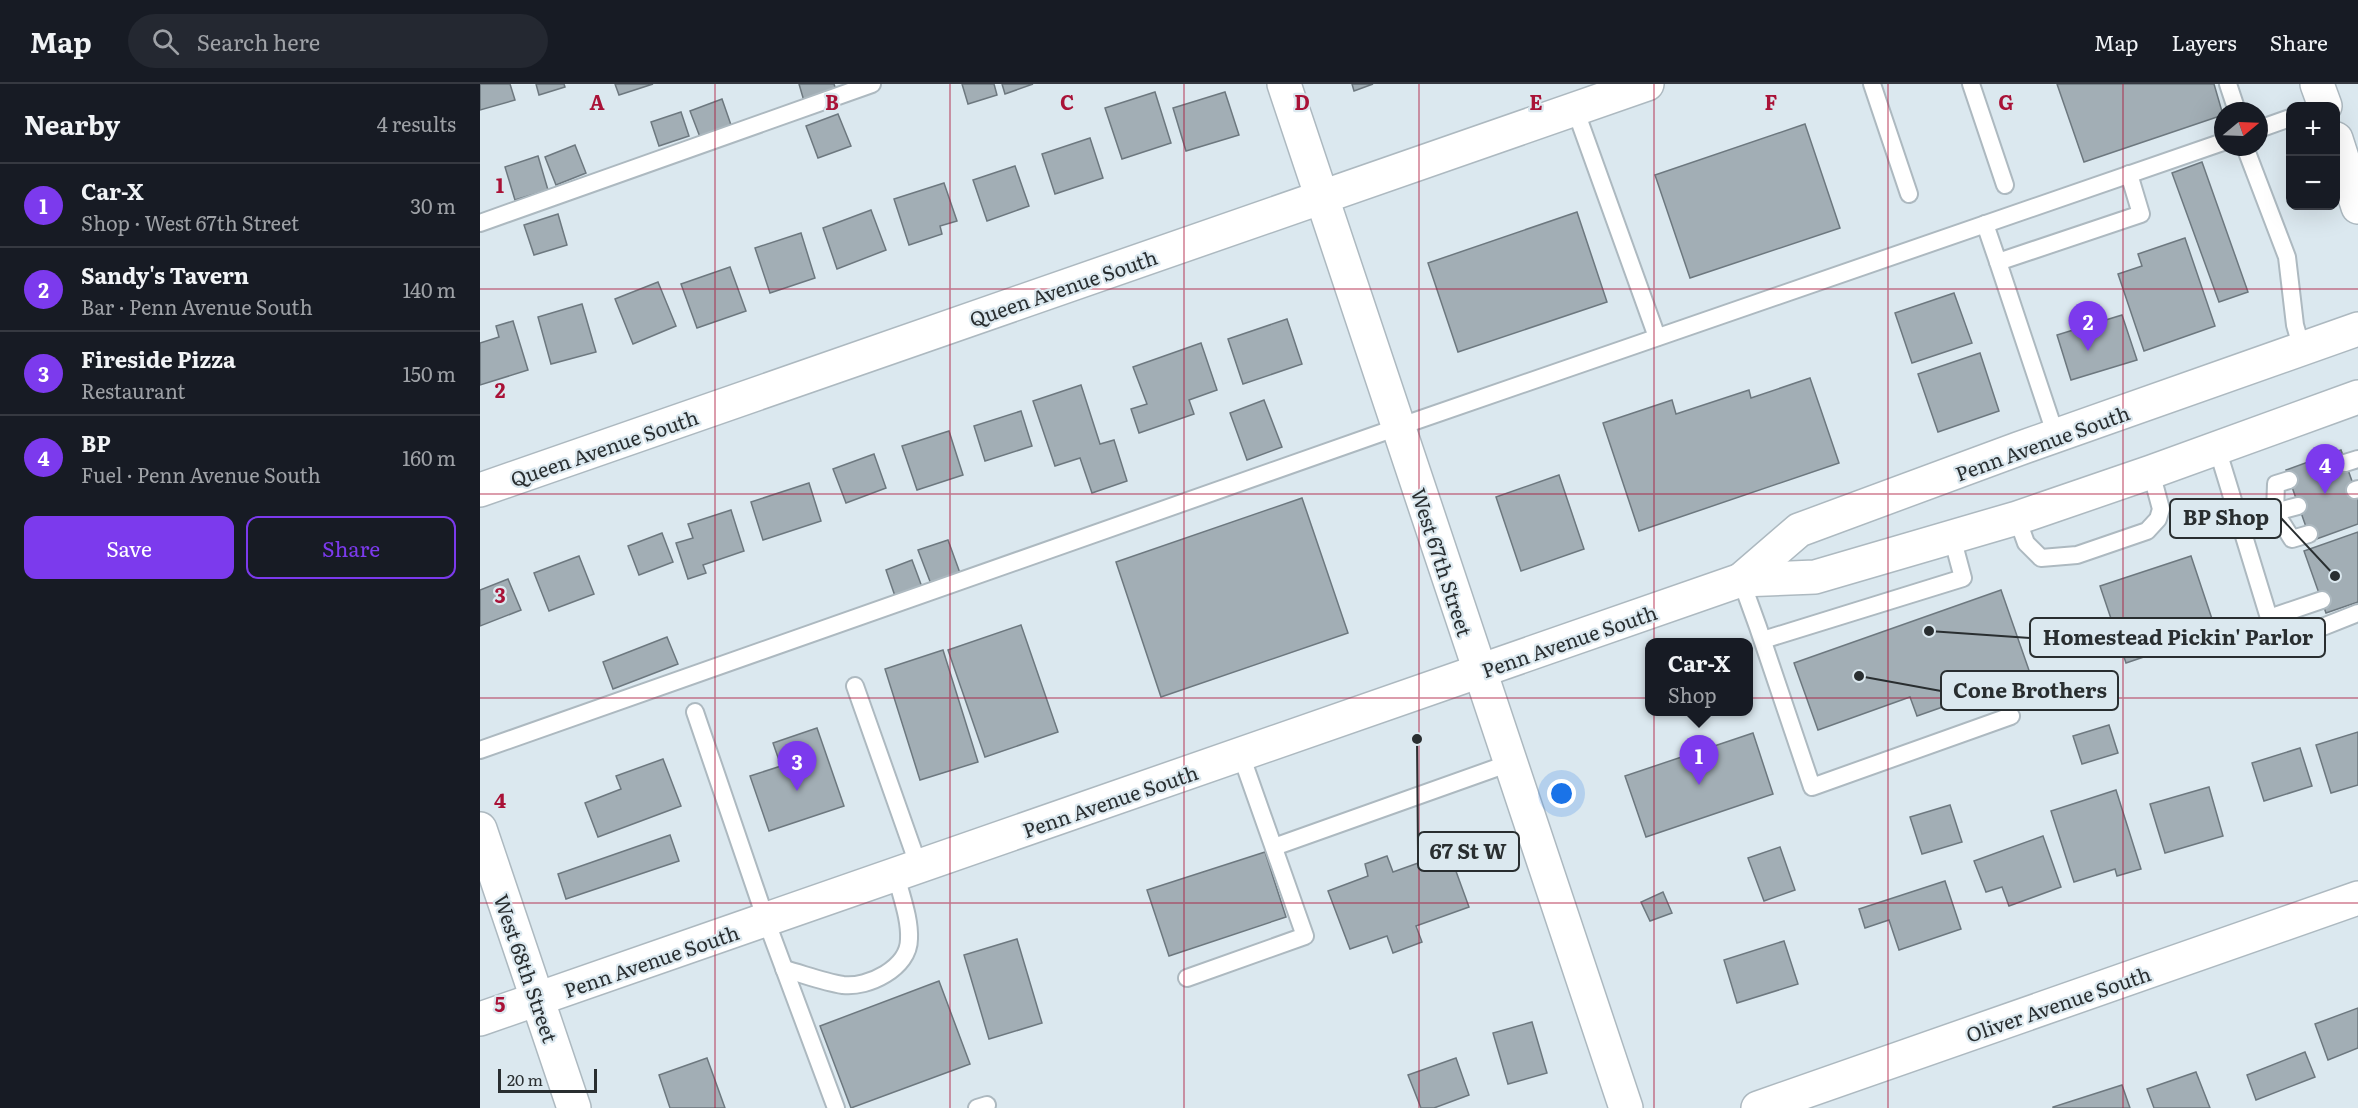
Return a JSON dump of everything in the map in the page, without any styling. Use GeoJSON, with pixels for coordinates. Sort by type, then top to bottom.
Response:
{"type":"FeatureCollection","features":[{"type":"Feature","properties":{"kind":"street","name":"West 67th Street"},"geometry":{"type":"LineString","coordinates":[[1284,84],[1626,1108]]}},
{"type":"Feature","properties":{"kind":"street","name":"Queen Avenue South"},"geometry":{"type":"LineString","coordinates":[[480,490],[1647,84]]}},
{"type":"Feature","properties":{"kind":"street"},"geometry":{"type":"LineString","coordinates":[[2317,84],[2324,102]]}},
{"type":"Feature","properties":{"kind":"street"},"geometry":{"type":"LineString","coordinates":[[2340,151],[2358,207]]}},
{"type":"Feature","properties":{"kind":"street","name":"Penn Avenue South"},"geometry":{"type":"LineString","coordinates":[[1741,580],[1799,530],[2358,329]]}},
{"type":"Feature","properties":{"kind":"street","name":"Penn Avenue South"},"geometry":{"type":"LineString","coordinates":[[480,1019],[1741,580],[1815,578],[2017,518],[2358,397]]}},
{"type":"Feature","properties":{"kind":"street","name":"West 68th Street"},"geometry":{"type":"LineString","coordinates":[[480,829],[574,1108]]}},
{"type":"Feature","properties":{"kind":"street","name":"Oliver Avenue South"},"geometry":{"type":"LineString","coordinates":[[1758,1108],[2358,898]]}},
{"type":"Feature","properties":{"kind":"lane"},"geometry":{"type":"LineString","coordinates":[[480,223],[873,84]]}},
{"type":"Feature","properties":{"kind":"lane"},"geometry":{"type":"LineString","coordinates":[[1872,84],[1909,194]]}},
{"type":"Feature","properties":{"kind":"lane"},"geometry":{"type":"LineString","coordinates":[[1971,84],[2005,185]]}},
{"type":"Feature","properties":{"kind":"lane"},"geometry":{"type":"LineString","coordinates":[[2228,84],[2234,102]]}},
{"type":"Feature","properties":{"kind":"lane"},"geometry":{"type":"LineString","coordinates":[[1575,109],[1657,337]]}},
{"type":"Feature","properties":{"kind":"lane"},"geometry":{"type":"LineString","coordinates":[[2268,126],[2286,119]]}},
{"type":"Feature","properties":{"kind":"lane"},"geometry":{"type":"LineString","coordinates":[[480,750],[1398,427],[2214,145]]}},
{"type":"Feature","properties":{"kind":"lane"},"geometry":{"type":"LineString","coordinates":[[2249,156],[2287,257],[2295,326],[2302,349]]}},
{"type":"Feature","properties":{"kind":"lane"},"geometry":{"type":"LineString","coordinates":[[1998,262],[2141,214],[2129,174]]}},
{"type":"Feature","properties":{"kind":"lane"},"geometry":{"type":"LineString","coordinates":[[1985,224],[2056,436]]}},
{"type":"Feature","properties":{"kind":"lane"},"geometry":{"type":"LineString","coordinates":[[2217,448],[2273,631],[2315,630],[2358,613]]}},
{"type":"Feature","properties":{"kind":"lane"},"geometry":{"type":"LineString","coordinates":[[2017,518],[2026,543],[2041,558],[2077,555],[2147,531],[2158,519],[2161,509],[2151,472]]}},
{"type":"Feature","properties":{"kind":"lane"},"geometry":{"type":"LineString","coordinates":[[2289,480],[2276,484],[2275,512],[2292,539],[2309,534]]}},
{"type":"Feature","properties":{"kind":"lane"},"geometry":{"type":"LineString","coordinates":[[2240,521],[2298,506]]}},
{"type":"Feature","properties":{"kind":"lane"},"geometry":{"type":"LineString","coordinates":[[1763,640],[1964,578],[1952,537]]}},
{"type":"Feature","properties":{"kind":"lane"},"geometry":{"type":"LineString","coordinates":[[1741,580],[1812,787],[2011,716]]}},
{"type":"Feature","properties":{"kind":"lane"},"geometry":{"type":"LineString","coordinates":[[2269,618],[2322,600]]}},
{"type":"Feature","properties":{"kind":"lane"},"geometry":{"type":"LineString","coordinates":[[784,969],[846,985],[889,973],[902,960],[910,942],[907,871],[855,686]]}},
{"type":"Feature","properties":{"kind":"lane"},"geometry":{"type":"LineString","coordinates":[[695,712],[766,920],[836,1108]]}},
{"type":"Feature","properties":{"kind":"lane"},"geometry":{"type":"LineString","coordinates":[[1187,978],[1305,936],[1241,755]]}},
{"type":"Feature","properties":{"kind":"lane"},"geometry":{"type":"LineString","coordinates":[[1274,847],[1510,763]]}},
{"type":"Feature","properties":{"kind":"building"},"geometry":{"type":"Polygon","coordinates":[[[480,84],[510,84],[515,100],[480,110],[480,84]]]}},
{"type":"Feature","properties":{"kind":"building"},"geometry":{"type":"Polygon","coordinates":[[[536,84],[564,84],[565,87],[539,95],[536,84]]]}},
{"type":"Feature","properties":{"kind":"building"},"geometry":{"type":"Polygon","coordinates":[[[615,84],[653,84],[619,95],[615,84]]]}},
{"type":"Feature","properties":{"kind":"building"},"geometry":{"type":"Polygon","coordinates":[[[799,84],[834,84],[836,90],[804,101],[799,84]]]}},
{"type":"Feature","properties":{"kind":"building"},"geometry":{"type":"Polygon","coordinates":[[[962,84],[994,84],[997,95],[968,104],[962,84]]]}},
{"type":"Feature","properties":{"kind":"building"},"geometry":{"type":"Polygon","coordinates":[[[1002,84],[1033,84],[1005,94],[1002,84]]]}},
{"type":"Feature","properties":{"kind":"building"},"geometry":{"type":"Polygon","coordinates":[[[1352,84],[1373,84],[1354,91],[1352,84]]]}},
{"type":"Feature","properties":{"kind":"building"},"geometry":{"type":"Polygon","coordinates":[[[2057,84],[2214,84],[2219,102],[2214,102],[2214,118],[2084,162],[2057,84]]]}},
{"type":"Feature","properties":{"kind":"building"},"geometry":{"type":"Polygon","coordinates":[[[1155,92],[1171,143],[1122,159],[1105,108],[1155,92]]]}},
{"type":"Feature","properties":{"kind":"building"},"geometry":{"type":"Polygon","coordinates":[[[1225,92],[1239,135],[1186,151],[1173,108],[1225,92]]]}},
{"type":"Feature","properties":{"kind":"building"},"geometry":{"type":"Polygon","coordinates":[[[722,99],[731,125],[700,137],[690,111],[722,99]]]}},
{"type":"Feature","properties":{"kind":"building"},"geometry":{"type":"Polygon","coordinates":[[[681,112],[689,136],[659,146],[651,122],[681,112]]]}},
{"type":"Feature","properties":{"kind":"building"},"geometry":{"type":"Polygon","coordinates":[[[838,114],[851,146],[818,158],[806,126],[838,114]]]}},
{"type":"Feature","properties":{"kind":"building"},"geometry":{"type":"Polygon","coordinates":[[[1805,124],[1840,228],[1690,278],[1655,175],[1805,124]]]}},
{"type":"Feature","properties":{"kind":"building"},"geometry":{"type":"Polygon","coordinates":[[[1090,138],[1103,178],[1055,194],[1042,154],[1090,138]]]}},
{"type":"Feature","properties":{"kind":"building"},"geometry":{"type":"Polygon","coordinates":[[[575,145],[586,173],[556,185],[545,157],[575,145]]]}},
{"type":"Feature","properties":{"kind":"building"},"geometry":{"type":"Polygon","coordinates":[[[538,156],[548,190],[515,200],[505,167],[538,156]]]}},
{"type":"Feature","properties":{"kind":"building"},"geometry":{"type":"Polygon","coordinates":[[[2202,162],[2248,292],[2219,302],[2172,173],[2202,162]]]}},
{"type":"Feature","properties":{"kind":"building"},"geometry":{"type":"Polygon","coordinates":[[[1015,166],[1029,206],[987,221],[973,180],[1015,166]]]}},
{"type":"Feature","properties":{"kind":"building"},"geometry":{"type":"Polygon","coordinates":[[[944,183],[957,221],[940,226],[942,234],[909,245],[894,199],[944,183]]]}},
{"type":"Feature","properties":{"kind":"building"},"geometry":{"type":"Polygon","coordinates":[[[871,210],[886,250],[837,269],[823,228],[871,210]]]}},
{"type":"Feature","properties":{"kind":"building"},"geometry":{"type":"Polygon","coordinates":[[[1577,212],[1607,302],[1458,352],[1428,263],[1577,212]]]}},
{"type":"Feature","properties":{"kind":"building"},"geometry":{"type":"Polygon","coordinates":[[[558,214],[567,245],[534,255],[524,225],[558,214]]]}},
{"type":"Feature","properties":{"kind":"building"},"geometry":{"type":"Polygon","coordinates":[[[801,233],[815,278],[770,293],[755,248],[801,233]]]}},
{"type":"Feature","properties":{"kind":"building"},"geometry":{"type":"Polygon","coordinates":[[[2185,238],[2215,326],[2144,351],[2118,274],[2142,266],[2138,254],[2185,238]]]}},
{"type":"Feature","properties":{"kind":"building"},"geometry":{"type":"Polygon","coordinates":[[[730,267],[746,311],[697,328],[681,284],[730,267]]]}},
{"type":"Feature","properties":{"kind":"building"},"geometry":{"type":"Polygon","coordinates":[[[658,282],[676,326],[633,344],[615,299],[658,282]]]}},
{"type":"Feature","properties":{"kind":"building"},"geometry":{"type":"Polygon","coordinates":[[[1954,293],[1972,343],[1912,363],[1895,313],[1954,293]]]}},
{"type":"Feature","properties":{"kind":"building"},"geometry":{"type":"Polygon","coordinates":[[[582,304],[596,352],[551,364],[538,317],[582,304]]]}},
{"type":"Feature","properties":{"kind":"building"},"geometry":{"type":"Polygon","coordinates":[[[2122,315],[2137,360],[2071,380],[2057,335],[2122,315]]]}},
{"type":"Feature","properties":{"kind":"building"},"geometry":{"type":"Polygon","coordinates":[[[1287,319],[1302,364],[1243,384],[1228,339],[1287,319]]]}},
{"type":"Feature","properties":{"kind":"building"},"geometry":{"type":"Polygon","coordinates":[[[513,321],[528,370],[480,385],[480,343],[499,337],[496,326],[513,321]]]}},
{"type":"Feature","properties":{"kind":"building"},"geometry":{"type":"Polygon","coordinates":[[[1201,343],[1217,390],[1189,400],[1194,414],[1139,433],[1131,409],[1147,404],[1133,367],[1201,343]]]}},
{"type":"Feature","properties":{"kind":"building"},"geometry":{"type":"Polygon","coordinates":[[[1980,353],[1999,411],[1938,432],[1918,374],[1980,353]]]}},
{"type":"Feature","properties":{"kind":"building"},"geometry":{"type":"Polygon","coordinates":[[[1810,378],[1839,463],[1639,531],[1603,423],[1672,400],[1676,414],[1749,390],[1751,398],[1810,378]]]}},
{"type":"Feature","properties":{"kind":"building"},"geometry":{"type":"Polygon","coordinates":[[[1081,385],[1100,444],[1114,440],[1127,481],[1092,493],[1080,458],[1055,466],[1033,401],[1081,385]]]}},
{"type":"Feature","properties":{"kind":"building"},"geometry":{"type":"Polygon","coordinates":[[[1264,400],[1282,447],[1247,460],[1230,413],[1264,400]]]}},
{"type":"Feature","properties":{"kind":"building"},"geometry":{"type":"Polygon","coordinates":[[[1021,411],[1032,446],[985,461],[974,426],[1021,411]]]}},
{"type":"Feature","properties":{"kind":"building"},"geometry":{"type":"Polygon","coordinates":[[[949,431],[963,475],[917,490],[902,446],[949,431]]]}},
{"type":"Feature","properties":{"kind":"building"},"geometry":{"type":"Polygon","coordinates":[[[2341,450],[2358,498],[2358,524],[2311,541],[2286,470],[2341,450]]]}},
{"type":"Feature","properties":{"kind":"building"},"geometry":{"type":"Polygon","coordinates":[[[874,454],[886,488],[846,503],[833,469],[874,454]]]}},
{"type":"Feature","properties":{"kind":"building"},"geometry":{"type":"Polygon","coordinates":[[[1559,475],[1584,549],[1521,571],[1496,497],[1559,475]]]}},
{"type":"Feature","properties":{"kind":"building"},"geometry":{"type":"Polygon","coordinates":[[[809,483],[821,521],[763,540],[751,502],[809,483]]]}},
{"type":"Feature","properties":{"kind":"building"},"geometry":{"type":"Polygon","coordinates":[[[1302,498],[1348,633],[1161,697],[1116,562],[1302,498]]]}},
{"type":"Feature","properties":{"kind":"building"},"geometry":{"type":"Polygon","coordinates":[[[731,510],[744,551],[703,565],[706,573],[688,579],[676,543],[693,538],[688,524],[731,510]]]}},
{"type":"Feature","properties":{"kind":"building"},"geometry":{"type":"Polygon","coordinates":[[[2358,532],[2358,602],[2326,613],[2304,551],[2358,532]]]}},
{"type":"Feature","properties":{"kind":"building"},"geometry":{"type":"Polygon","coordinates":[[[662,533],[673,562],[639,575],[628,546],[662,533]]]}},
{"type":"Feature","properties":{"kind":"building"},"geometry":{"type":"Polygon","coordinates":[[[948,540],[960,573],[931,584],[918,550],[948,540]]]}},
{"type":"Feature","properties":{"kind":"building"},"geometry":{"type":"Polygon","coordinates":[[[579,556],[594,594],[549,611],[534,573],[579,556]]]}},
{"type":"Feature","properties":{"kind":"building"},"geometry":{"type":"Polygon","coordinates":[[[2191,556],[2214,625],[2209,635],[2126,663],[2100,586],[2191,556]]]}},
{"type":"Feature","properties":{"kind":"building"},"geometry":{"type":"Polygon","coordinates":[[[912,560],[922,587],[895,596],[886,570],[912,560]]]}},
{"type":"Feature","properties":{"kind":"building"},"geometry":{"type":"Polygon","coordinates":[[[508,579],[521,610],[480,626],[480,590],[508,579]]]}},
{"type":"Feature","properties":{"kind":"building"},"geometry":{"type":"Polygon","coordinates":[[[2001,590],[2031,676],[1917,716],[1910,697],[1818,730],[1794,663],[2001,590]]]}},
{"type":"Feature","properties":{"kind":"building"},"geometry":{"type":"Polygon","coordinates":[[[1021,625],[1058,732],[985,757],[948,650],[1021,625]]]}},
{"type":"Feature","properties":{"kind":"building"},"geometry":{"type":"Polygon","coordinates":[[[667,637],[678,664],[613,689],[603,662],[667,637]]]}},
{"type":"Feature","properties":{"kind":"building"},"geometry":{"type":"Polygon","coordinates":[[[943,650],[978,762],[920,780],[885,669],[943,650]]]}},
{"type":"Feature","properties":{"kind":"building"},"geometry":{"type":"Polygon","coordinates":[[[2109,725],[2118,753],[2082,764],[2073,736],[2109,725]]]}},
{"type":"Feature","properties":{"kind":"building"},"geometry":{"type":"Polygon","coordinates":[[[817,728],[844,806],[769,831],[750,776],[781,766],[773,743],[817,728]]]}},
{"type":"Feature","properties":{"kind":"building"},"geometry":{"type":"Polygon","coordinates":[[[2358,732],[2358,785],[2331,793],[2316,745],[2358,732]]]}},
{"type":"Feature","properties":{"kind":"building"},"geometry":{"type":"Polygon","coordinates":[[[1753,733],[1773,794],[1646,837],[1625,776],[1753,733]]]}},
{"type":"Feature","properties":{"kind":"building"},"geometry":{"type":"Polygon","coordinates":[[[2300,748],[2312,786],[2264,801],[2252,763],[2300,748]]]}},
{"type":"Feature","properties":{"kind":"building"},"geometry":{"type":"Polygon","coordinates":[[[663,759],[681,806],[598,837],[585,803],[621,789],[616,776],[663,759]]]}},
{"type":"Feature","properties":{"kind":"building"},"geometry":{"type":"Polygon","coordinates":[[[2209,787],[2223,836],[2165,853],[2150,804],[2209,787]]]}},
{"type":"Feature","properties":{"kind":"building"},"geometry":{"type":"Polygon","coordinates":[[[2116,790],[2141,869],[2117,876],[2115,869],[2074,882],[2051,811],[2116,790]]]}},
{"type":"Feature","properties":{"kind":"building"},"geometry":{"type":"Polygon","coordinates":[[[1950,805],[1962,842],[1922,854],[1910,817],[1950,805]]]}},
{"type":"Feature","properties":{"kind":"building"},"geometry":{"type":"Polygon","coordinates":[[[670,835],[679,861],[566,899],[558,874],[670,835]]]}},
{"type":"Feature","properties":{"kind":"building"},"geometry":{"type":"Polygon","coordinates":[[[2043,836],[2061,887],[2009,906],[2002,887],[1986,892],[1974,861],[2043,836]]]}},
{"type":"Feature","properties":{"kind":"building"},"geometry":{"type":"Polygon","coordinates":[[[1780,847],[1795,890],[1764,901],[1748,858],[1780,847]]]}},
{"type":"Feature","properties":{"kind":"building"},"geometry":{"type":"Polygon","coordinates":[[[1265,852],[1286,917],[1169,956],[1147,890],[1265,852]]]}},
{"type":"Feature","properties":{"kind":"building"},"geometry":{"type":"Polygon","coordinates":[[[1449,852],[1469,907],[1416,926],[1422,942],[1393,953],[1387,936],[1350,949],[1328,891],[1368,876],[1365,864],[1387,856],[1393,872],[1449,852]]]}},
{"type":"Feature","properties":{"kind":"building"},"geometry":{"type":"Polygon","coordinates":[[[1945,881],[1961,929],[1899,950],[1889,920],[1865,928],[1859,909],[1945,881]]]}},
{"type":"Feature","properties":{"kind":"building"},"geometry":{"type":"Polygon","coordinates":[[[1663,892],[1672,913],[1650,921],[1641,902],[1663,892]]]}},
{"type":"Feature","properties":{"kind":"building"},"geometry":{"type":"Polygon","coordinates":[[[1017,939],[1042,1023],[989,1039],[964,955],[1017,939]]]}},
{"type":"Feature","properties":{"kind":"building"},"geometry":{"type":"Polygon","coordinates":[[[1784,941],[1798,984],[1737,1003],[1724,960],[1784,941]]]}},
{"type":"Feature","properties":{"kind":"building"},"geometry":{"type":"Polygon","coordinates":[[[939,981],[970,1064],[851,1108],[820,1026],[939,981]]]}},
{"type":"Feature","properties":{"kind":"building"},"geometry":{"type":"Polygon","coordinates":[[[2358,1008],[2358,1048],[2328,1060],[2315,1024],[2358,1008]]]}},
{"type":"Feature","properties":{"kind":"building"},"geometry":{"type":"Polygon","coordinates":[[[1532,1022],[1547,1073],[1508,1084],[1493,1033],[1532,1022]]]}},
{"type":"Feature","properties":{"kind":"building"},"geometry":{"type":"Polygon","coordinates":[[[2305,1052],[2315,1077],[2256,1100],[2247,1075],[2305,1052]]]}},
{"type":"Feature","properties":{"kind":"building"},"geometry":{"type":"Polygon","coordinates":[[[707,1058],[725,1108],[670,1108],[659,1075],[707,1058]]]}},
{"type":"Feature","properties":{"kind":"building"},"geometry":{"type":"Polygon","coordinates":[[[1456,1058],[1469,1095],[1434,1108],[1421,1108],[1408,1075],[1456,1058]]]}},
{"type":"Feature","properties":{"kind":"building"},"geometry":{"type":"Polygon","coordinates":[[[2196,1072],[2210,1108],[2154,1108],[2147,1089],[2196,1072]]]}},
{"type":"Feature","properties":{"kind":"building"},"geometry":{"type":"Polygon","coordinates":[[[2122,1085],[2130,1108],[2053,1108],[2053,1107],[2122,1085]]]}},
{"type":"Feature","properties":{"kind":"place","name":"Sandy's Tavern"},"geometry":{"type":"Point","coordinates":[2088,351]}},
{"type":"Feature","properties":{"kind":"place","name":"BP"},"geometry":{"type":"Point","coordinates":[2325,494]}},
{"type":"Feature","properties":{"kind":"place","name":"BP Shop"},"geometry":{"type":"Point","coordinates":[2335,576]}},
{"type":"Feature","properties":{"kind":"place","name":"Homestead Pickin' Parlor"},"geometry":{"type":"Point","coordinates":[1929,631]}},
{"type":"Feature","properties":{"kind":"place","name":"Cone Brothers"},"geometry":{"type":"Point","coordinates":[1859,676]}},
{"type":"Feature","properties":{"kind":"place","name":"67 St W"},"geometry":{"type":"Point","coordinates":[1417,739]}},
{"type":"Feature","properties":{"kind":"place","name":"Car-X"},"geometry":{"type":"Point","coordinates":[1699,785]}},
{"type":"Feature","properties":{"kind":"place","name":"Fireside Pizza"},"geometry":{"type":"Point","coordinates":[797,791]}}]}
